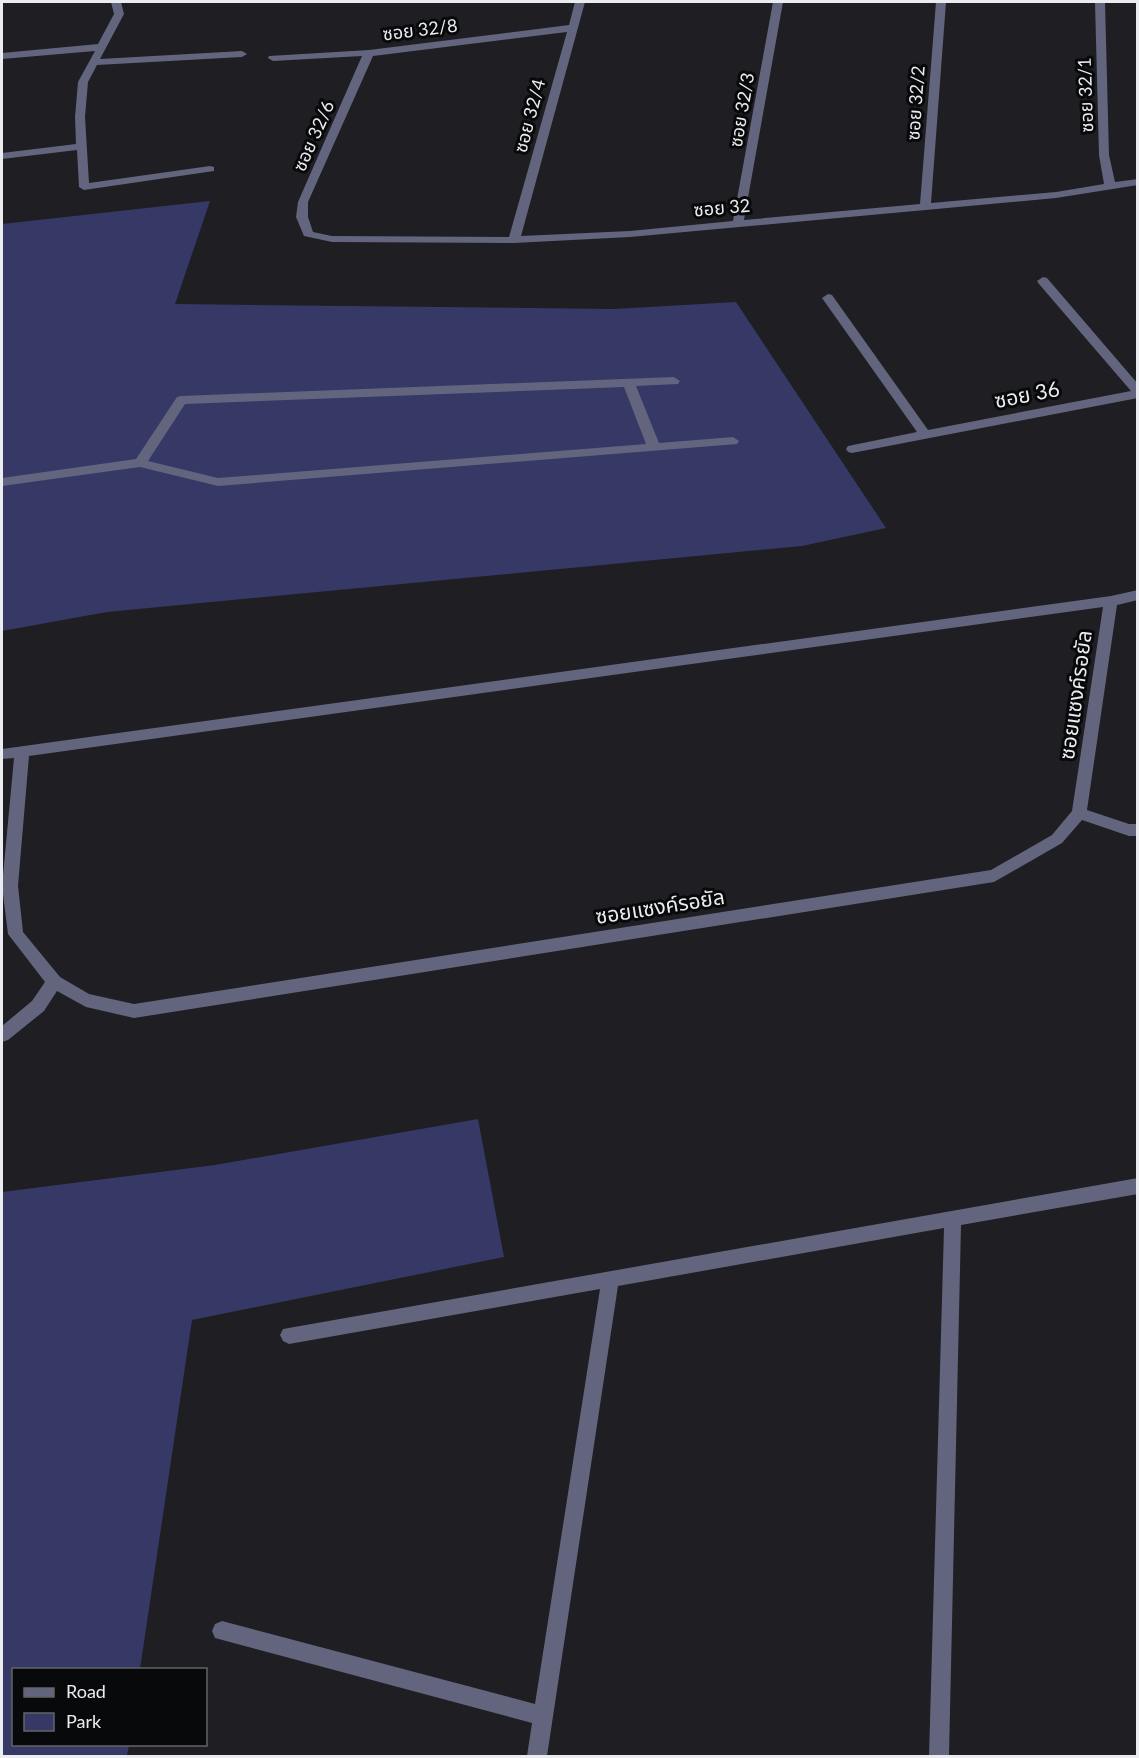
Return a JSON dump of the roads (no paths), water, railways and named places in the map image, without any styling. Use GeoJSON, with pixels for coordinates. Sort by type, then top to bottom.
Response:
{"type":"FeatureCollection","features":[{"type":"Feature","properties":{"kind":"street"},"geometry":{"type":"LineString","coordinates":[[116,2],[119,14],[83,82],[80,117],[84,187],[210,169]]}},
{"type":"Feature","properties":{"kind":"street","name":"ซอย 32/4"},"geometry":{"type":"LineString","coordinates":[[514,240],[580,2]]}},
{"type":"Feature","properties":{"kind":"street","name":"ซอย 32/3"},"geometry":{"type":"LineString","coordinates":[[738,223],[778,2]]}},
{"type":"Feature","properties":{"kind":"street","name":"ซอย 32/2"},"geometry":{"type":"LineString","coordinates":[[925,208],[940,2]]}},
{"type":"Feature","properties":{"kind":"street","name":"ซอย 32/1"},"geometry":{"type":"LineString","coordinates":[[1100,2],[1104,154],[1110,187]]}},
{"type":"Feature","properties":{"kind":"street","name":"ซอย 32/8"},"geometry":{"type":"LineString","coordinates":[[273,58],[369,53],[572,28]]}},
{"type":"Feature","properties":{"kind":"street"},"geometry":{"type":"LineString","coordinates":[[2,56],[102,47]]}},
{"type":"Feature","properties":{"kind":"street","name":"ซอย 32/6"},"geometry":{"type":"LineString","coordinates":[[308,234],[302,218],[303,202],[369,53]]}},
{"type":"Feature","properties":{"kind":"street"},"geometry":{"type":"LineString","coordinates":[[94,62],[242,54]]}},
{"type":"Feature","properties":{"kind":"street"},"geometry":{"type":"LineString","coordinates":[[2,156],[82,146]]}},
{"type":"Feature","properties":{"kind":"street","name":"ซอย 32"},"geometry":{"type":"LineString","coordinates":[[308,234],[332,239],[514,240],[630,234],[1056,195],[1137,182]]}},
{"type":"Feature","properties":{"kind":"street","name":"ซอย 36"},"geometry":{"type":"LineString","coordinates":[[852,449],[1137,393],[1043,281]]}},
{"type":"Feature","properties":{"kind":"street"},"geometry":{"type":"LineString","coordinates":[[828,298],[925,435]]}},
{"type":"Feature","properties":{"kind":"street"},"geometry":{"type":"LineString","coordinates":[[140,463],[181,400],[674,381]]}},
{"type":"Feature","properties":{"kind":"street"},"geometry":{"type":"LineString","coordinates":[[629,383],[654,447]]}},
{"type":"Feature","properties":{"kind":"street"},"geometry":{"type":"LineString","coordinates":[[2,482],[140,463],[218,482],[733,441]]}},
{"type":"Feature","properties":{"kind":"street"},"geometry":{"type":"LineString","coordinates":[[2,754],[1111,601],[1137,595]]}},
{"type":"Feature","properties":{"kind":"street","name":"ซอยแซงค์รอยัล"},"geometry":{"type":"LineString","coordinates":[[22,751],[6,887],[9,935],[54,982],[86,1000],[134,1011],[994,876],[1057,839],[1079,813],[1111,601]]}},
{"type":"Feature","properties":{"kind":"street"},"geometry":{"type":"LineString","coordinates":[[1079,813],[1129,830],[1137,830]]}},
{"type":"Feature","properties":{"kind":"street"},"geometry":{"type":"LineString","coordinates":[[2,1035],[38,1006],[54,982]]}},
{"type":"Feature","properties":{"kind":"street"},"geometry":{"type":"LineString","coordinates":[[290,1335],[1137,1186]]}},
{"type":"Feature","properties":{"kind":"street"},"geometry":{"type":"LineString","coordinates":[[939,1756],[954,1218]]}},
{"type":"Feature","properties":{"kind":"street"},"geometry":{"type":"LineString","coordinates":[[537,1756],[610,1280]]}},
{"type":"Feature","properties":{"kind":"street"},"geometry":{"type":"LineString","coordinates":[[222,1631],[543,1716]]}}]}
